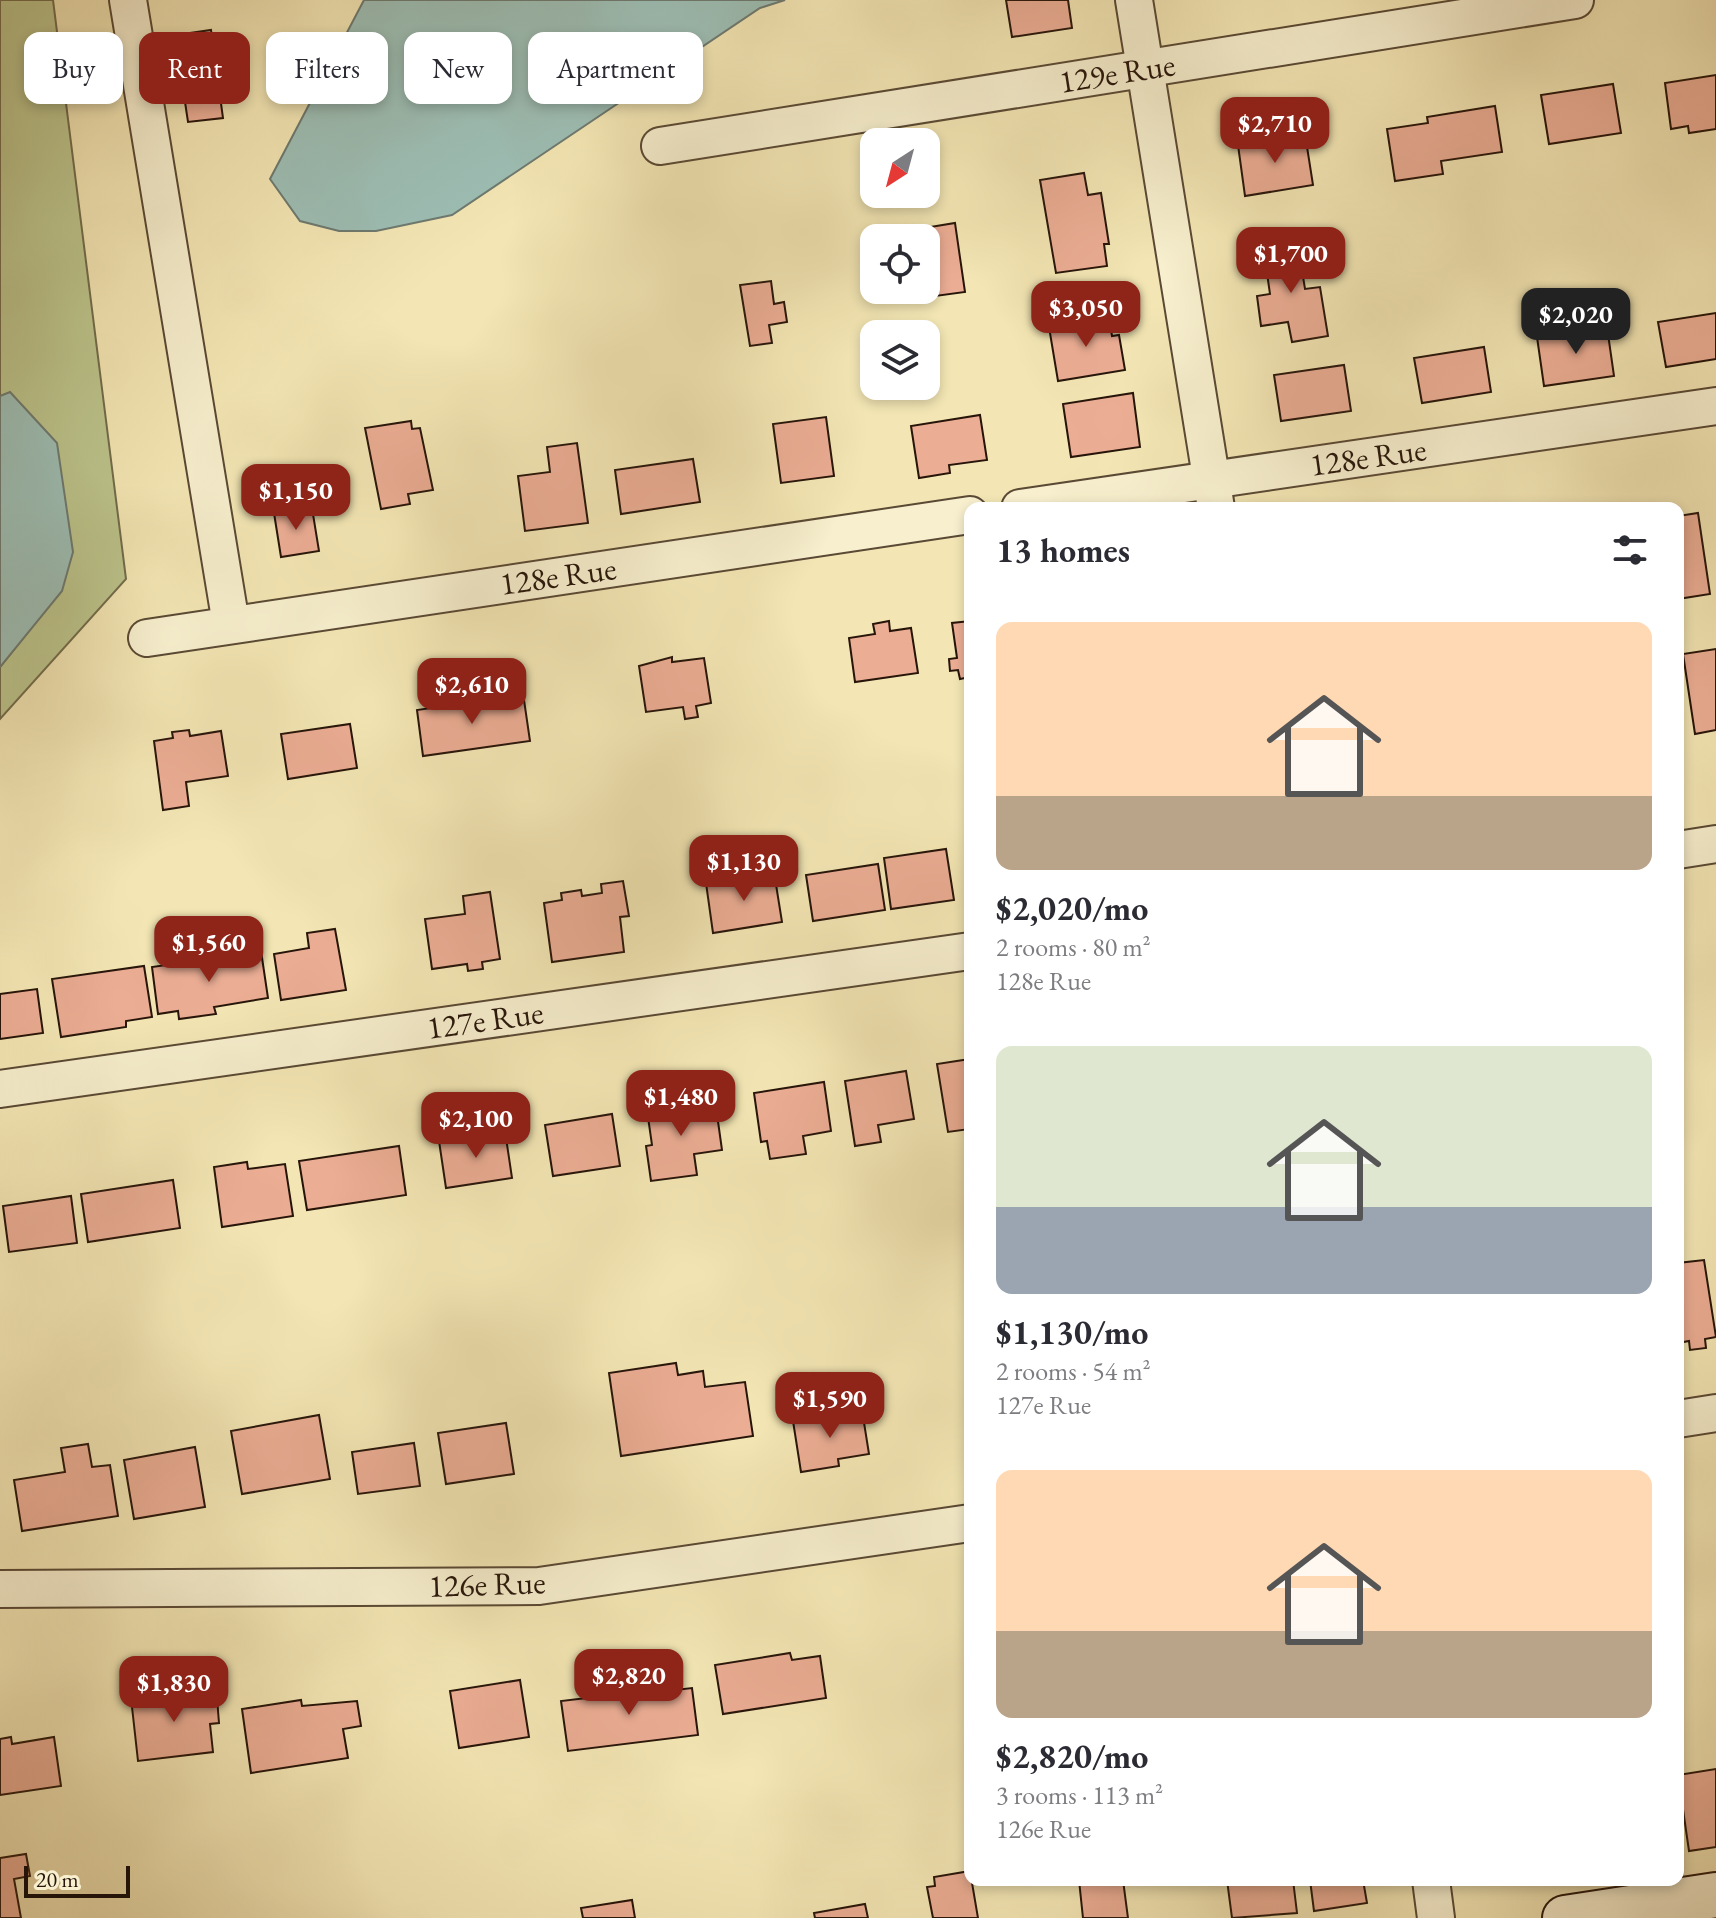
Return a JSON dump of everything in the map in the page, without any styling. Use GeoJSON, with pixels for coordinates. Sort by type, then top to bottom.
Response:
{"type":"FeatureCollection","features":[{"type":"Feature","properties":{"kind":"main road"},"geometry":{"type":"LineString","coordinates":[[1565,1918],[1716,1895]]}},
{"type":"Feature","properties":{"kind":"street"},"geometry":{"type":"LineString","coordinates":[[128,0],[231,624]]}},
{"type":"Feature","properties":{"kind":"street"},"geometry":{"type":"LineString","coordinates":[[1134,0],[1214,494]]}},
{"type":"Feature","properties":{"kind":"street","name":"129e Rue"},"geometry":{"type":"LineString","coordinates":[[660,146],[1575,0]]}},
{"type":"Feature","properties":{"kind":"street","name":"128e Rue"},"geometry":{"type":"LineString","coordinates":[[1103,502],[1214,494],[1716,406]]}},
{"type":"Feature","properties":{"kind":"street","name":"128e Rue"},"geometry":{"type":"LineString","coordinates":[[147,638],[964,516]]}},
{"type":"Feature","properties":{"kind":"street"},"geometry":{"type":"LineString","coordinates":[[1684,849],[1716,844]]}},
{"type":"Feature","properties":{"kind":"street","name":"127e Rue"},"geometry":{"type":"LineString","coordinates":[[0,1089],[964,952]]}},
{"type":"Feature","properties":{"kind":"street"},"geometry":{"type":"LineString","coordinates":[[1684,1418],[1716,1413]]}},
{"type":"Feature","properties":{"kind":"street","name":"126e Rue"},"geometry":{"type":"LineString","coordinates":[[0,1589],[539,1586],[964,1524]]}},
{"type":"Feature","properties":{"kind":"street"},"geometry":{"type":"LineString","coordinates":[[1432,1886],[1436,1918]]}},
{"type":"Feature","properties":{"kind":"green space"},"geometry":{"type":"Polygon","coordinates":[[[0,0],[53,0],[57,32],[24,32],[24,104],[66,104],[126,579],[0,719],[0,667],[61,591],[10,393],[0,396],[0,0]]]}},
{"type":"Feature","properties":{"kind":"water"},"geometry":{"type":"Polygon","coordinates":[[[364,0],[785,0],[760,8],[703,46],[703,32],[528,32],[528,104],[617,104],[452,215],[376,231],[339,231],[300,221],[270,179],[309,104],[388,104],[388,32],[347,32],[364,0]]]}},
{"type":"Feature","properties":{"kind":"water"},"geometry":{"type":"Polygon","coordinates":[[[10,392],[57,443],[73,552],[62,591],[0,667],[0,396],[10,392]]]}},
{"type":"Feature","properties":{"kind":"building"},"geometry":{"type":"Polygon","coordinates":[[[1006,0],[1068,0],[1072,28],[1012,37],[1006,0]]]}},
{"type":"Feature","properties":{"kind":"building"},"geometry":{"type":"Polygon","coordinates":[[[1716,75],[1716,129],[1689,133],[1688,126],[1671,129],[1665,83],[1716,75]]]}},
{"type":"Feature","properties":{"kind":"building"},"geometry":{"type":"Polygon","coordinates":[[[1613,84],[1621,133],[1549,144],[1541,95],[1613,84]]]}},
{"type":"Feature","properties":{"kind":"building"},"geometry":{"type":"Polygon","coordinates":[[[185,104],[221,104],[223,118],[188,122],[185,104]]]}},
{"type":"Feature","properties":{"kind":"building"},"geometry":{"type":"Polygon","coordinates":[[[1495,106],[1502,152],[1441,161],[1443,174],[1395,181],[1387,129],[1428,123],[1427,117],[1495,106]]]}},
{"type":"Feature","properties":{"kind":"building"},"geometry":{"type":"Polygon","coordinates":[[[1305,134],[1313,185],[1245,196],[1238,145],[1305,134]]]}},
{"type":"Feature","properties":{"kind":"building"},"geometry":{"type":"Polygon","coordinates":[[[1084,173],[1088,195],[1101,193],[1109,244],[1104,244],[1107,266],[1056,273],[1040,180],[1084,173]]]}},
{"type":"Feature","properties":{"kind":"building"},"geometry":{"type":"Polygon","coordinates":[[[955,223],[965,292],[940,295],[940,225],[955,223]]]}},
{"type":"Feature","properties":{"kind":"building"},"geometry":{"type":"Polygon","coordinates":[[[1297,240],[1305,289],[1320,287],[1328,336],[1292,342],[1288,322],[1261,326],[1257,296],[1270,294],[1263,245],[1297,240]]]}},
{"type":"Feature","properties":{"kind":"building"},"geometry":{"type":"Polygon","coordinates":[[[771,281],[774,304],[784,302],[787,322],[769,325],[772,343],[750,346],[740,285],[771,281]]]}},
{"type":"Feature","properties":{"kind":"building"},"geometry":{"type":"Polygon","coordinates":[[[1716,313],[1716,359],[1666,367],[1658,322],[1716,313]]]}},
{"type":"Feature","properties":{"kind":"building"},"geometry":{"type":"Polygon","coordinates":[[[1109,317],[1112,336],[1119,335],[1125,370],[1058,381],[1049,327],[1109,317]]]}},
{"type":"Feature","properties":{"kind":"building"},"geometry":{"type":"Polygon","coordinates":[[[1607,327],[1614,376],[1544,386],[1537,337],[1607,327]]]}},
{"type":"Feature","properties":{"kind":"building"},"geometry":{"type":"Polygon","coordinates":[[[1484,347],[1491,392],[1422,403],[1414,358],[1484,347]]]}},
{"type":"Feature","properties":{"kind":"building"},"geometry":{"type":"Polygon","coordinates":[[[1344,365],[1351,411],[1281,421],[1274,375],[1344,365]]]}},
{"type":"Feature","properties":{"kind":"building"},"geometry":{"type":"Polygon","coordinates":[[[1133,393],[1140,447],[1071,457],[1063,404],[1133,393]]]}},
{"type":"Feature","properties":{"kind":"building"},"geometry":{"type":"Polygon","coordinates":[[[980,415],[987,460],[949,465],[950,473],[919,478],[911,426],[980,415]]]}},
{"type":"Feature","properties":{"kind":"building"},"geometry":{"type":"Polygon","coordinates":[[[826,417],[834,476],[781,483],[773,424],[826,417]]]}},
{"type":"Feature","properties":{"kind":"building"},"geometry":{"type":"Polygon","coordinates":[[[411,421],[412,429],[420,428],[433,490],[408,494],[410,504],[381,509],[365,428],[411,421]]]}},
{"type":"Feature","properties":{"kind":"building"},"geometry":{"type":"Polygon","coordinates":[[[577,443],[588,523],[525,531],[518,476],[550,472],[547,447],[577,443]]]}},
{"type":"Feature","properties":{"kind":"building"},"geometry":{"type":"Polygon","coordinates":[[[693,459],[700,502],[621,514],[615,470],[693,459]]]}},
{"type":"Feature","properties":{"kind":"building"},"geometry":{"type":"Polygon","coordinates":[[[312,508],[319,551],[281,557],[274,513],[312,508]]]}},
{"type":"Feature","properties":{"kind":"building"},"geometry":{"type":"Polygon","coordinates":[[[1698,513],[1710,594],[1684,598],[1684,515],[1698,513]]]}},
{"type":"Feature","properties":{"kind":"building"},"geometry":{"type":"Polygon","coordinates":[[[889,621],[890,631],[911,628],[918,673],[855,682],[849,638],[875,634],[873,624],[889,621]]]}},
{"type":"Feature","properties":{"kind":"building"},"geometry":{"type":"Polygon","coordinates":[[[964,622],[964,678],[960,679],[958,670],[950,671],[949,659],[957,658],[952,623],[964,622]]]}},
{"type":"Feature","properties":{"kind":"building"},"geometry":{"type":"Polygon","coordinates":[[[1716,649],[1716,730],[1695,734],[1684,654],[1716,649]]]}},
{"type":"Feature","properties":{"kind":"building"},"geometry":{"type":"Polygon","coordinates":[[[672,657],[672,662],[704,658],[711,703],[696,706],[698,717],[685,719],[683,707],[646,712],[639,666],[672,657]]]}},
{"type":"Feature","properties":{"kind":"building"},"geometry":{"type":"Polygon","coordinates":[[[492,699],[493,705],[524,700],[530,741],[423,756],[417,710],[492,699]]]}},
{"type":"Feature","properties":{"kind":"building"},"geometry":{"type":"Polygon","coordinates":[[[350,724],[357,768],[288,779],[281,734],[350,724]]]}},
{"type":"Feature","properties":{"kind":"building"},"geometry":{"type":"Polygon","coordinates":[[[189,730],[190,736],[221,731],[228,776],[186,782],[189,806],[163,810],[154,741],[173,738],[172,732],[189,730]]]}},
{"type":"Feature","properties":{"kind":"building"},"geometry":{"type":"Polygon","coordinates":[[[946,849],[954,900],[891,909],[884,858],[946,849]]]}},
{"type":"Feature","properties":{"kind":"building"},"geometry":{"type":"Polygon","coordinates":[[[878,864],[885,910],[813,921],[806,875],[878,864]]]}},
{"type":"Feature","properties":{"kind":"building"},"geometry":{"type":"Polygon","coordinates":[[[774,872],[782,922],[713,933],[706,883],[774,872]]]}},
{"type":"Feature","properties":{"kind":"building"},"geometry":{"type":"Polygon","coordinates":[[[623,881],[629,916],[620,917],[624,952],[552,962],[544,903],[562,900],[561,893],[581,890],[582,896],[602,893],[601,884],[623,881]]]}},
{"type":"Feature","properties":{"kind":"building"},"geometry":{"type":"Polygon","coordinates":[[[490,892],[500,959],[482,962],[483,969],[468,971],[467,964],[432,969],[425,919],[465,914],[463,896],[490,892]]]}},
{"type":"Feature","properties":{"kind":"building"},"geometry":{"type":"Polygon","coordinates":[[[335,929],[346,990],[281,1000],[274,954],[309,948],[307,933],[335,929]]]}},
{"type":"Feature","properties":{"kind":"building"},"geometry":{"type":"Polygon","coordinates":[[[261,951],[268,998],[214,1007],[216,1014],[179,1019],[178,1011],[158,1014],[152,967],[261,951]]]}},
{"type":"Feature","properties":{"kind":"building"},"geometry":{"type":"Polygon","coordinates":[[[144,966],[152,1017],[126,1021],[126,1027],[61,1037],[52,979],[144,966]]]}},
{"type":"Feature","properties":{"kind":"building"},"geometry":{"type":"Polygon","coordinates":[[[37,989],[43,1033],[0,1039],[0,994],[37,989]]]}},
{"type":"Feature","properties":{"kind":"building"},"geometry":{"type":"Polygon","coordinates":[[[964,1060],[964,1130],[948,1132],[937,1064],[964,1060]]]}},
{"type":"Feature","properties":{"kind":"building"},"geometry":{"type":"Polygon","coordinates":[[[906,1071],[914,1119],[878,1125],[881,1142],[855,1146],[845,1081],[906,1071]]]}},
{"type":"Feature","properties":{"kind":"building"},"geometry":{"type":"Polygon","coordinates":[[[824,1082],[831,1131],[803,1136],[806,1154],[770,1159],[767,1141],[761,1142],[754,1093],[824,1082]]]}},
{"type":"Feature","properties":{"kind":"building"},"geometry":{"type":"Polygon","coordinates":[[[715,1100],[722,1150],[694,1154],[697,1175],[651,1181],[646,1146],[652,1145],[647,1110],[715,1100]]]}},
{"type":"Feature","properties":{"kind":"building"},"geometry":{"type":"Polygon","coordinates":[[[612,1114],[620,1166],[553,1176],[545,1125],[612,1114]]]}},
{"type":"Feature","properties":{"kind":"building"},"geometry":{"type":"Polygon","coordinates":[[[505,1131],[512,1178],[446,1188],[439,1141],[505,1131]]]}},
{"type":"Feature","properties":{"kind":"building"},"geometry":{"type":"Polygon","coordinates":[[[399,1146],[406,1195],[307,1210],[299,1161],[399,1146]]]}},
{"type":"Feature","properties":{"kind":"building"},"geometry":{"type":"Polygon","coordinates":[[[247,1162],[248,1169],[285,1164],[293,1216],[222,1227],[214,1167],[247,1162]]]}},
{"type":"Feature","properties":{"kind":"building"},"geometry":{"type":"Polygon","coordinates":[[[173,1180],[180,1228],[88,1242],[81,1194],[173,1180]]]}},
{"type":"Feature","properties":{"kind":"building"},"geometry":{"type":"Polygon","coordinates":[[[71,1196],[77,1243],[9,1252],[3,1206],[71,1196]]]}},
{"type":"Feature","properties":{"kind":"building"},"geometry":{"type":"Polygon","coordinates":[[[1704,1260],[1716,1337],[1705,1339],[1706,1348],[1690,1350],[1689,1341],[1684,1342],[1684,1262],[1704,1260]]]}},
{"type":"Feature","properties":{"kind":"building"},"geometry":{"type":"Polygon","coordinates":[[[676,1363],[678,1375],[703,1371],[705,1387],[745,1382],[753,1436],[621,1456],[609,1373],[676,1363]]]}},
{"type":"Feature","properties":{"kind":"building"},"geometry":{"type":"Polygon","coordinates":[[[862,1410],[869,1454],[838,1459],[839,1466],[801,1472],[793,1421],[862,1410]]]}},
{"type":"Feature","properties":{"kind":"building"},"geometry":{"type":"Polygon","coordinates":[[[319,1415],[330,1479],[242,1494],[231,1431],[319,1415]]]}},
{"type":"Feature","properties":{"kind":"building"},"geometry":{"type":"Polygon","coordinates":[[[506,1423],[514,1474],[446,1484],[438,1433],[506,1423]]]}},
{"type":"Feature","properties":{"kind":"building"},"geometry":{"type":"Polygon","coordinates":[[[414,1443],[420,1486],[358,1494],[352,1452],[414,1443]]]}},
{"type":"Feature","properties":{"kind":"building"},"geometry":{"type":"Polygon","coordinates":[[[88,1444],[92,1467],[110,1465],[118,1516],[22,1531],[14,1480],[65,1472],[61,1448],[88,1444]]]}},
{"type":"Feature","properties":{"kind":"building"},"geometry":{"type":"Polygon","coordinates":[[[195,1447],[205,1507],[134,1519],[124,1460],[195,1447]]]}},
{"type":"Feature","properties":{"kind":"building"},"geometry":{"type":"Polygon","coordinates":[[[790,1653],[792,1660],[820,1656],[826,1698],[723,1714],[715,1665],[790,1653]]]}},
{"type":"Feature","properties":{"kind":"building"},"geometry":{"type":"Polygon","coordinates":[[[520,1680],[529,1737],[459,1748],[450,1691],[520,1680]]]}},
{"type":"Feature","properties":{"kind":"building"},"geometry":{"type":"Polygon","coordinates":[[[649,1683],[650,1689],[658,1688],[658,1692],[692,1688],[698,1735],[568,1751],[561,1701],[603,1696],[603,1689],[649,1683]]]}},
{"type":"Feature","properties":{"kind":"building"},"geometry":{"type":"Polygon","coordinates":[[[208,1689],[209,1699],[217,1698],[219,1723],[210,1724],[213,1752],[138,1761],[131,1698],[208,1689]]]}},
{"type":"Feature","properties":{"kind":"building"},"geometry":{"type":"Polygon","coordinates":[[[301,1700],[302,1706],[357,1701],[361,1726],[343,1729],[348,1758],[251,1773],[242,1709],[301,1700]]]}},
{"type":"Feature","properties":{"kind":"building"},"geometry":{"type":"Polygon","coordinates":[[[11,1737],[12,1744],[54,1737],[61,1786],[0,1795],[0,1739],[11,1737]]]}},
{"type":"Feature","properties":{"kind":"building"},"geometry":{"type":"Polygon","coordinates":[[[1716,1769],[1716,1847],[1689,1851],[1684,1816],[1684,1774],[1716,1769]]]}},
{"type":"Feature","properties":{"kind":"building"},"geometry":{"type":"Polygon","coordinates":[[[26,1854],[30,1876],[14,1879],[21,1918],[0,1918],[0,1858],[26,1854]]]}},
{"type":"Feature","properties":{"kind":"building"},"geometry":{"type":"Polygon","coordinates":[[[964,1872],[964,1886],[973,1886],[978,1918],[933,1918],[927,1887],[935,1886],[934,1877],[964,1872]]]}},
{"type":"Feature","properties":{"kind":"building"},"geometry":{"type":"Polygon","coordinates":[[[1080,1886],[1124,1886],[1128,1918],[1083,1918],[1080,1886]]]}},
{"type":"Feature","properties":{"kind":"building"},"geometry":{"type":"Polygon","coordinates":[[[1228,1886],[1294,1886],[1297,1913],[1232,1918],[1228,1886]]]}},
{"type":"Feature","properties":{"kind":"building"},"geometry":{"type":"Polygon","coordinates":[[[1311,1886],[1364,1886],[1367,1903],[1314,1911],[1311,1886]]]}},
{"type":"Feature","properties":{"kind":"building"},"geometry":{"type":"Polygon","coordinates":[[[632,1900],[635,1918],[583,1918],[581,1908],[632,1900]]]}},
{"type":"Feature","properties":{"kind":"building"},"geometry":{"type":"Polygon","coordinates":[[[865,1904],[868,1918],[815,1918],[814,1913],[865,1904]]]}}]}
